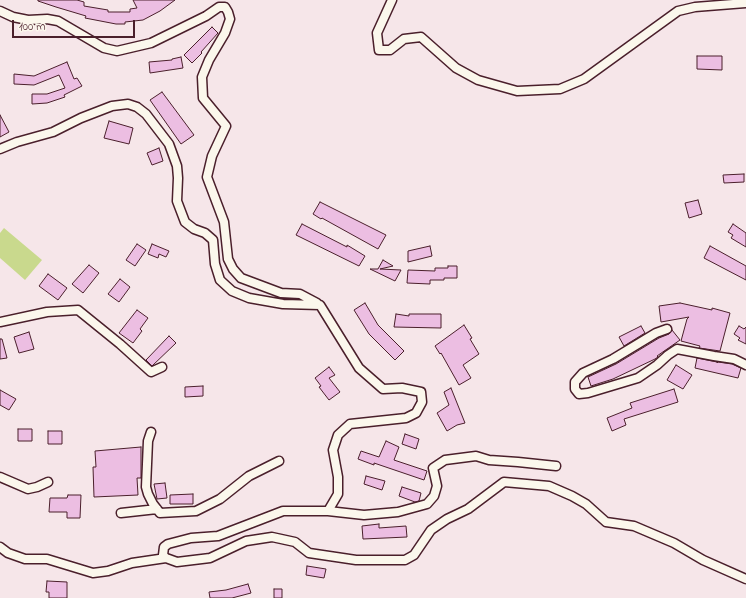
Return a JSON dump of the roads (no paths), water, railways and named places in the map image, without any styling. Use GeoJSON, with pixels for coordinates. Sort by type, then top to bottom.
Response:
{"type":"FeatureCollection","features":[{"type":"Feature","properties":{"kind":"street"},"geometry":{"type":"LineString","coordinates":[[392,0],[377,33],[379,50],[390,50],[404,39],[421,37],[456,68],[478,80],[517,91],[560,89],[584,79],[678,11],[695,7],[746,4]]}},
{"type":"Feature","properties":{"kind":"street"},"geometry":{"type":"LineString","coordinates":[[0,11],[13,17],[28,20],[47,19],[58,21],[104,48],[117,51],[151,43],[206,16],[219,7],[225,7],[230,19],[225,33],[209,60],[202,77],[203,98],[226,126],[212,156],[207,177],[224,222],[228,259],[233,269],[241,278],[281,293],[300,294],[320,305],[359,368],[383,389],[402,388],[421,392],[422,402],[416,413],[406,418],[350,424],[338,435],[333,450],[338,477],[338,494],[328,512]]}},
{"type":"Feature","properties":{"kind":"street"},"geometry":{"type":"LineString","coordinates":[[0,149],[17,142],[53,132],[81,118],[112,106],[128,104],[137,107],[146,114],[169,144],[177,166],[177,201],[185,222],[194,230],[205,233],[213,240],[215,264],[220,280],[232,291],[249,298],[283,304],[320,305]]}},
{"type":"Feature","properties":{"kind":"street"},"geometry":{"type":"LineString","coordinates":[[0,322],[47,312],[78,310],[120,344],[151,372],[162,367]]}},
{"type":"Feature","properties":{"kind":"street"},"geometry":{"type":"LineString","coordinates":[[667,329],[656,333],[612,359],[583,373],[575,382],[575,389],[580,394],[588,393],[638,378],[677,349],[734,358],[746,365]]}},
{"type":"Feature","properties":{"kind":"street"},"geometry":{"type":"LineString","coordinates":[[151,432],[148,441],[146,487],[148,494],[160,513],[196,511],[220,499],[249,476],[280,461]]}},
{"type":"Feature","properties":{"kind":"street"},"geometry":{"type":"LineString","coordinates":[[166,558],[163,555],[164,547],[168,544],[191,538],[218,536],[283,511],[328,512],[364,515],[398,512],[427,504],[434,496],[437,486],[433,468],[445,460],[476,456],[489,460],[556,466]]}},
{"type":"Feature","properties":{"kind":"street"},"geometry":{"type":"LineString","coordinates":[[0,477],[28,489],[37,488],[48,482]]}},
{"type":"Feature","properties":{"kind":"street"},"geometry":{"type":"LineString","coordinates":[[0,547],[8,553],[25,559],[47,559],[92,572],[108,571],[132,563],[166,558],[177,562],[210,558],[246,542],[272,537],[295,542],[309,553],[356,560],[406,560],[414,555],[431,530],[446,519],[468,509],[504,482],[549,486],[555,488],[586,504],[606,522],[634,526],[674,543],[703,560],[746,579]]}},
{"type":"Feature","properties":{"kind":"street"},"geometry":{"type":"LineString","coordinates":[[121,513],[157,509]]}}]}
